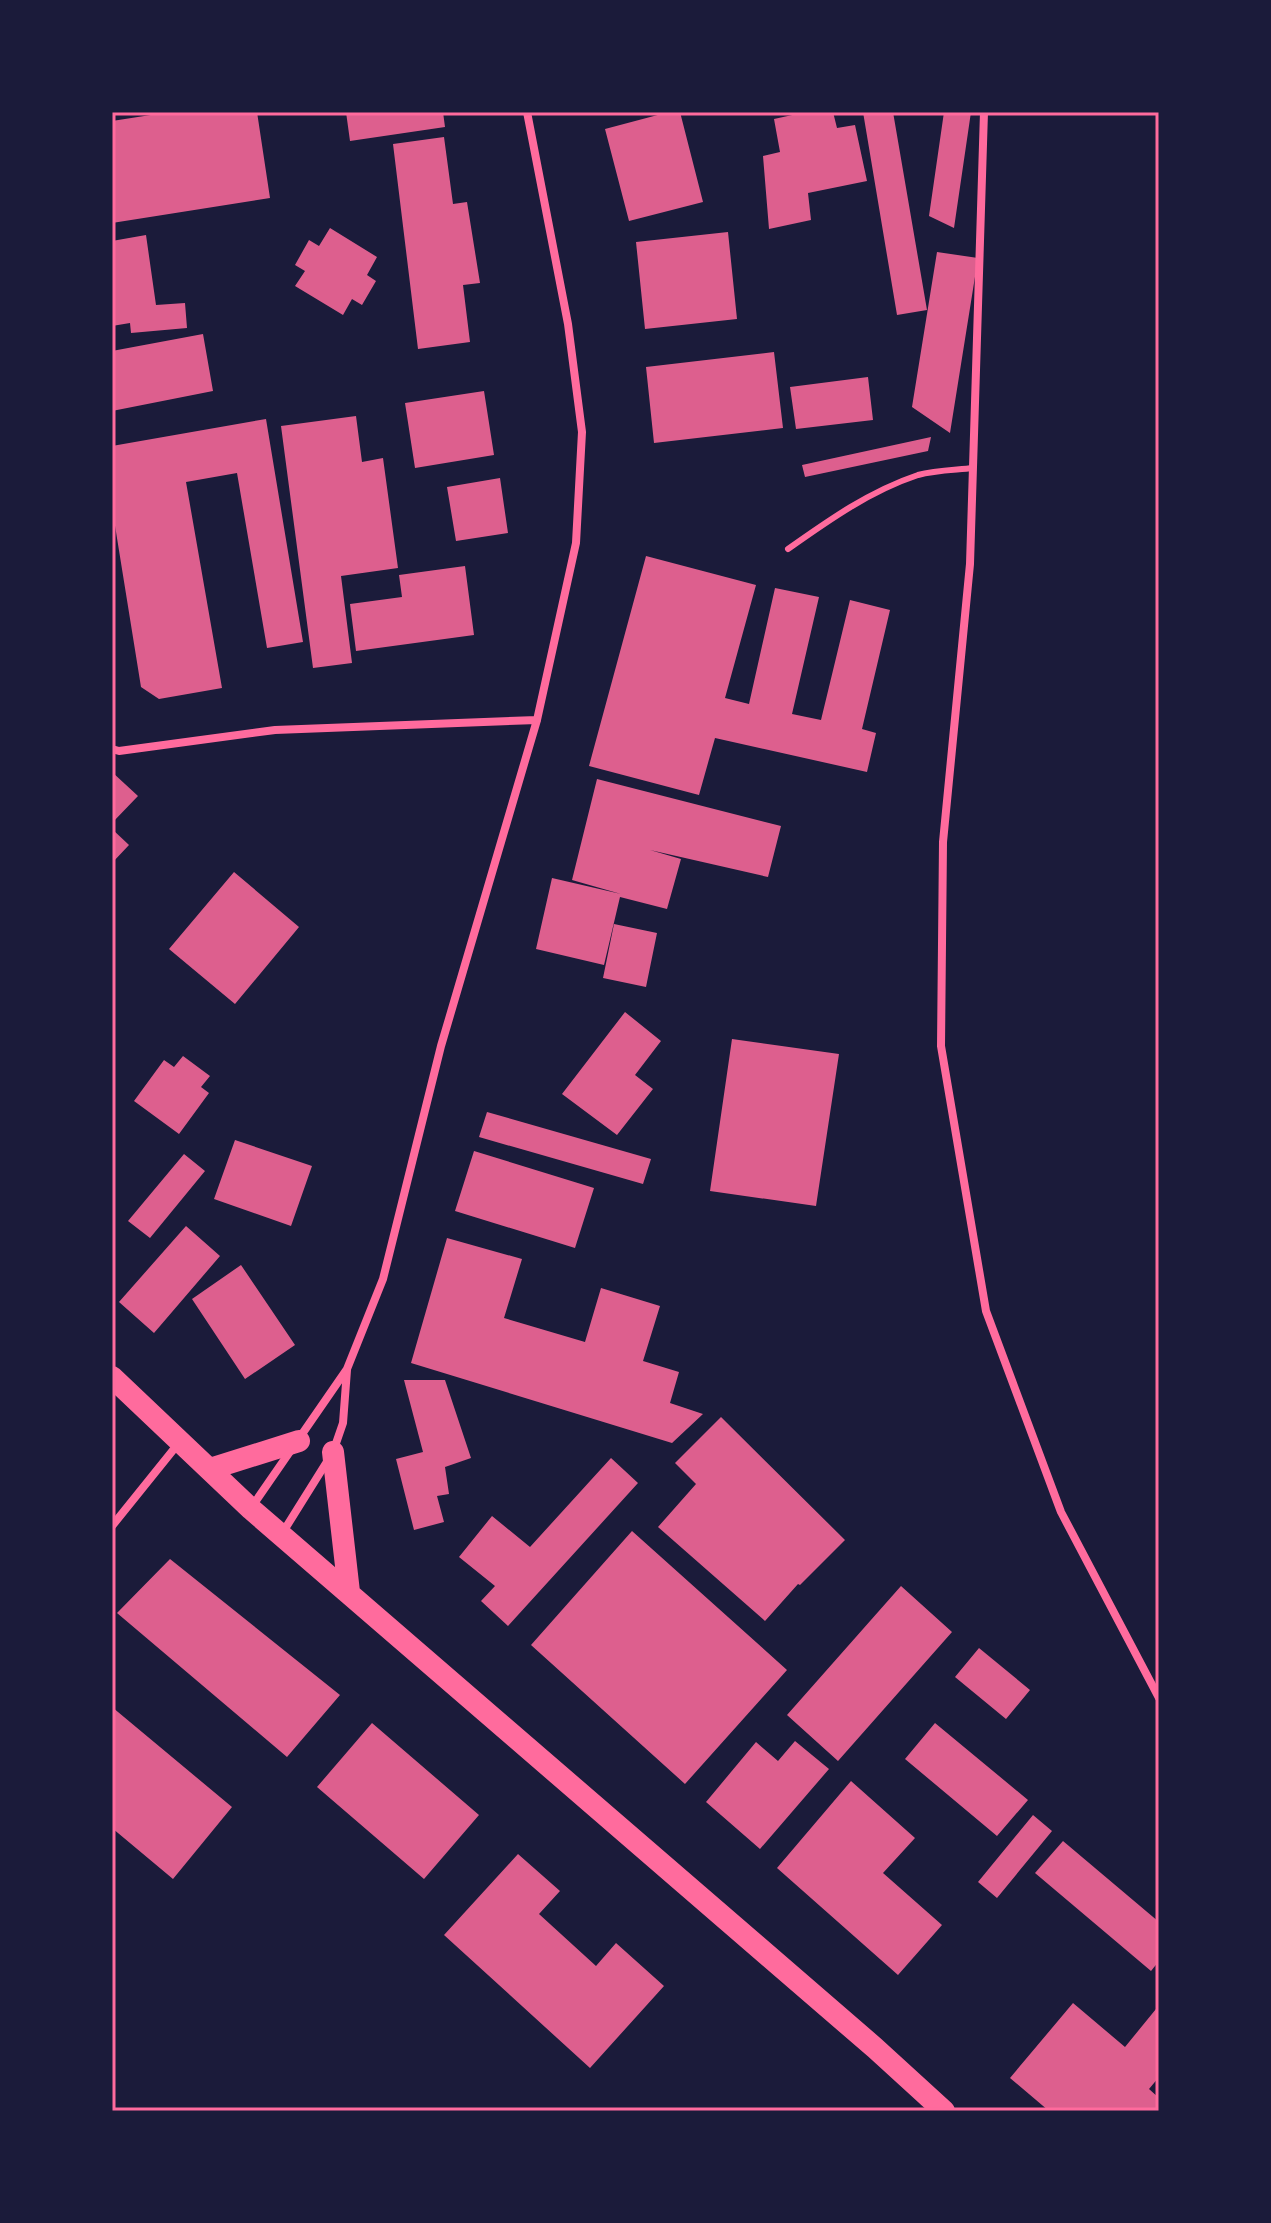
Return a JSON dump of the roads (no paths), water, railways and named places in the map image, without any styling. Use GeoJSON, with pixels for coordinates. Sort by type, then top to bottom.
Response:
{"type":"FeatureCollection","features":[{"type":"Feature","properties":{"kind":"highway"},"geometry":{"type":"LineString","coordinates":[[112,1377],[251,1509],[944,2111]]}},
{"type":"Feature","properties":{"kind":"highway"},"geometry":{"type":"LineString","coordinates":[[210,1469],[299,1441]]}},
{"type":"Feature","properties":{"kind":"highway"},"geometry":{"type":"LineString","coordinates":[[333,1452],[349,1592]]}},
{"type":"Feature","properties":{"kind":"street"},"geometry":{"type":"LineString","coordinates":[[251,1509],[347,1369],[383,1279],[441,1046],[537,720],[576,543],[582,432],[568,324],[527,112]]}},
{"type":"Feature","properties":{"kind":"street"},"geometry":{"type":"LineString","coordinates":[[984,112],[970,564],[943,842],[941,1046],[986,1311],[1061,1512],[1159,1698]]}},
{"type":"Feature","properties":{"kind":"street"},"geometry":{"type":"LineString","coordinates":[[112,749],[119,751],[275,730],[537,720]]}},
{"type":"Feature","properties":{"kind":"street"},"geometry":{"type":"LineString","coordinates":[[282,1534],[333,1452],[343,1423],[347,1369]]}},
{"type":"Feature","properties":{"kind":"street"},"geometry":{"type":"LineString","coordinates":[[112,1526],[181,1440]]}},
{"type":"Feature","properties":{"kind":"lane"},"geometry":{"type":"LineString","coordinates":[[788,549],[862,500],[881,491],[920,474],[973,468]]}}]}
